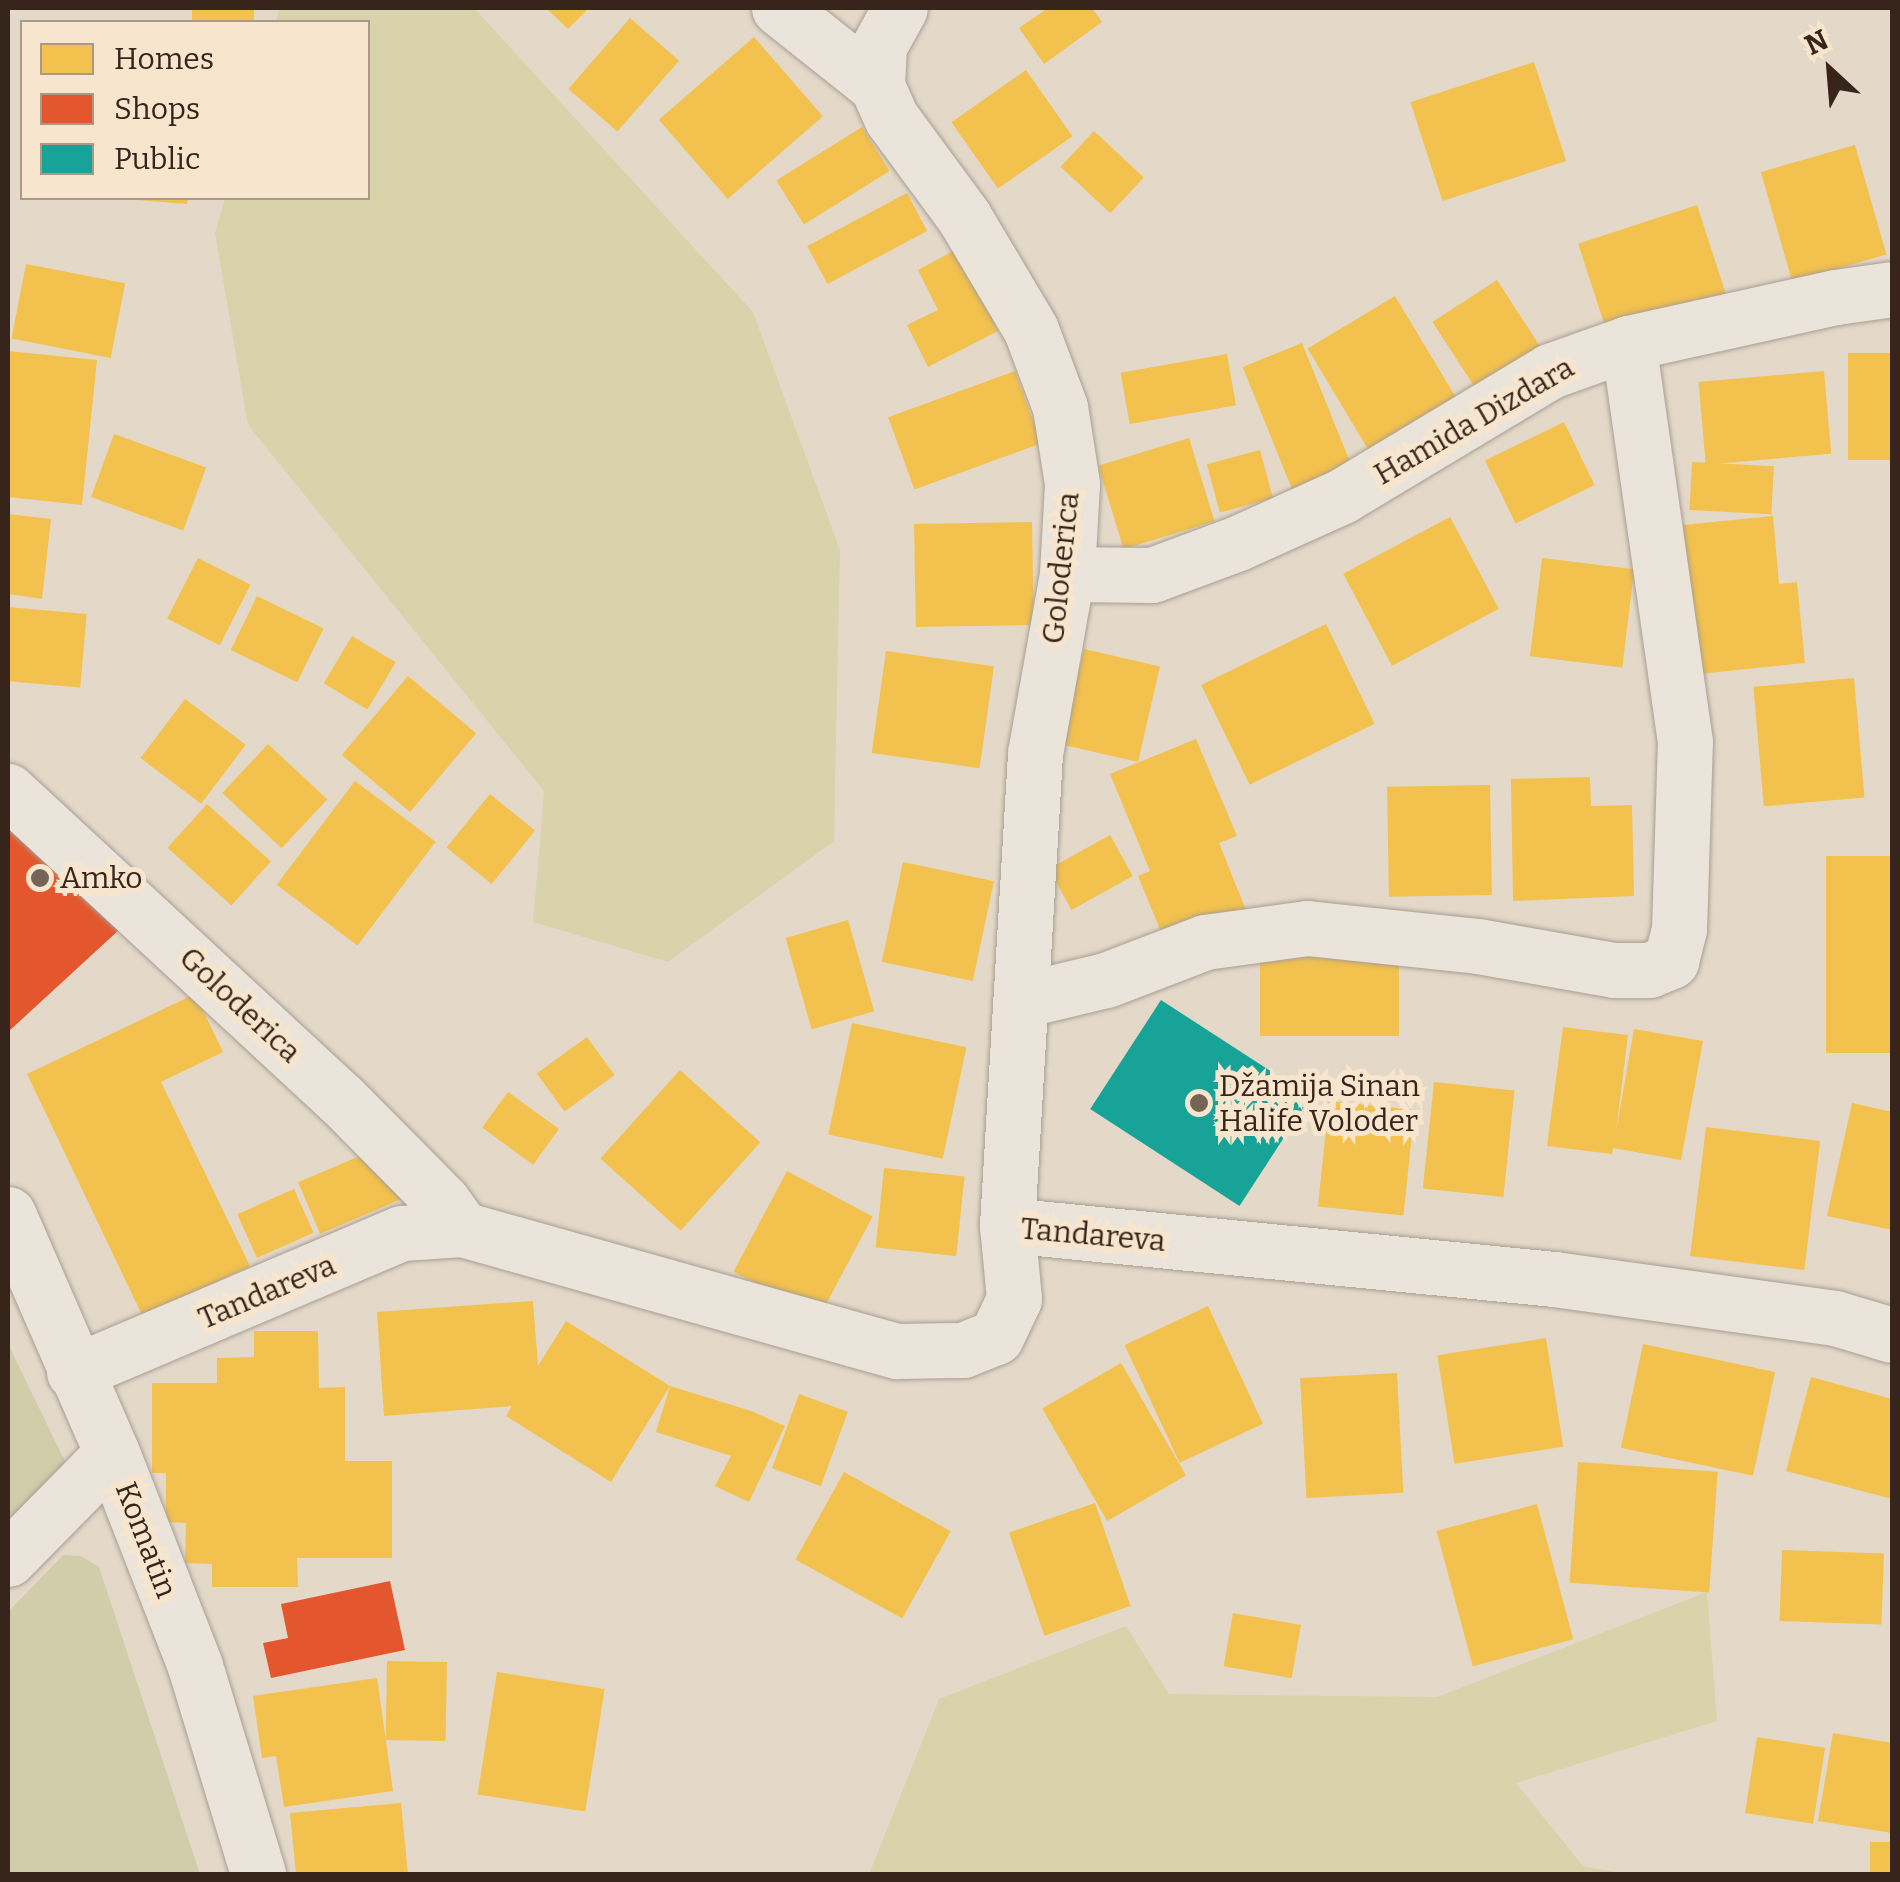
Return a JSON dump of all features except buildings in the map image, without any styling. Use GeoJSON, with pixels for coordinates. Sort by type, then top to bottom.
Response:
{"type":"FeatureCollection","features":[{"type":"Feature","properties":{"kind":"street","name":"Goloderica"},"geometry":{"type":"LineString","coordinates":[[780,8],[877,86],[892,119],[964,217],[1032,330],[1060,407],[1072,484],[1067,574],[1035,754],[1007,1225]]}},
{"type":"Feature","properties":{"kind":"street"},"geometry":{"type":"LineString","coordinates":[[877,86],[880,46],[900,8]]}},
{"type":"Feature","properties":{"kind":"street","name":"Hamida Dizdara"},"geometry":{"type":"LineString","coordinates":[[1067,574],[1152,575],[1238,543],[1342,496],[1550,371],[1628,342],[1836,297],[1892,289]]}},
{"type":"Feature","properties":{"kind":"street"},"geometry":{"type":"LineString","coordinates":[[1022,1000],[1106,980],[1206,942],[1307,928],[1478,946],[1614,970],[1649,970],[1671,960],[1678,930],[1685,742],[1628,342]]}},
{"type":"Feature","properties":{"kind":"street","name":"Goloderica"},"geometry":{"type":"LineString","coordinates":[[8,791],[341,1099],[442,1201],[462,1229]]}},
{"type":"Feature","properties":{"kind":"street","name":"Komatin"},"geometry":{"type":"LineString","coordinates":[[8,1214],[112,1453],[196,1666],[258,1874]]}},
{"type":"Feature","properties":{"kind":"street","name":"Tandareva"},"geometry":{"type":"LineString","coordinates":[[74,1372],[402,1234],[462,1229],[897,1351],[964,1350],[996,1336],[1014,1298],[1007,1225],[1554,1279],[1835,1318],[1892,1335]]}},
{"type":"Feature","properties":{"kind":"street"},"geometry":{"type":"LineString","coordinates":[[8,1559],[112,1453]]}},
{"type":"Feature","properties":{"kind":"shaded area"},"geometry":{"type":"Polygon","coordinates":[[[280,8],[474,8],[753,312],[840,550],[834,841],[668,962],[533,922],[544,791],[248,425],[215,233],[224,200],[370,200],[370,20],[276,20],[280,8]]]}},
{"type":"Feature","properties":{"kind":"shaded area"},"geometry":{"type":"Polygon","coordinates":[[[8,1344],[75,1482],[8,1549],[8,1344]]]}},
{"type":"Feature","properties":{"kind":"shaded area"},"geometry":{"type":"Polygon","coordinates":[[[63,1555],[81,1556],[99,1567],[200,1874],[8,1874],[8,1612],[63,1555]]]}},
{"type":"Feature","properties":{"kind":"shaded area"},"geometry":{"type":"Polygon","coordinates":[[[1707,1592],[1717,1721],[1516,1783],[1583,1866],[1627,1874],[869,1874],[939,1699],[1126,1626],[1169,1694],[1437,1697],[1707,1592]]]}},
{"type":"Feature","properties":{"kind":"place","name":"Amko"},"geometry":{"type":"Point","coordinates":[40,878]}},
{"type":"Feature","properties":{"kind":"place","name":"Džamija Sinan Halife Voloder"},"geometry":{"type":"Point","coordinates":[1199,1103]}}]}
